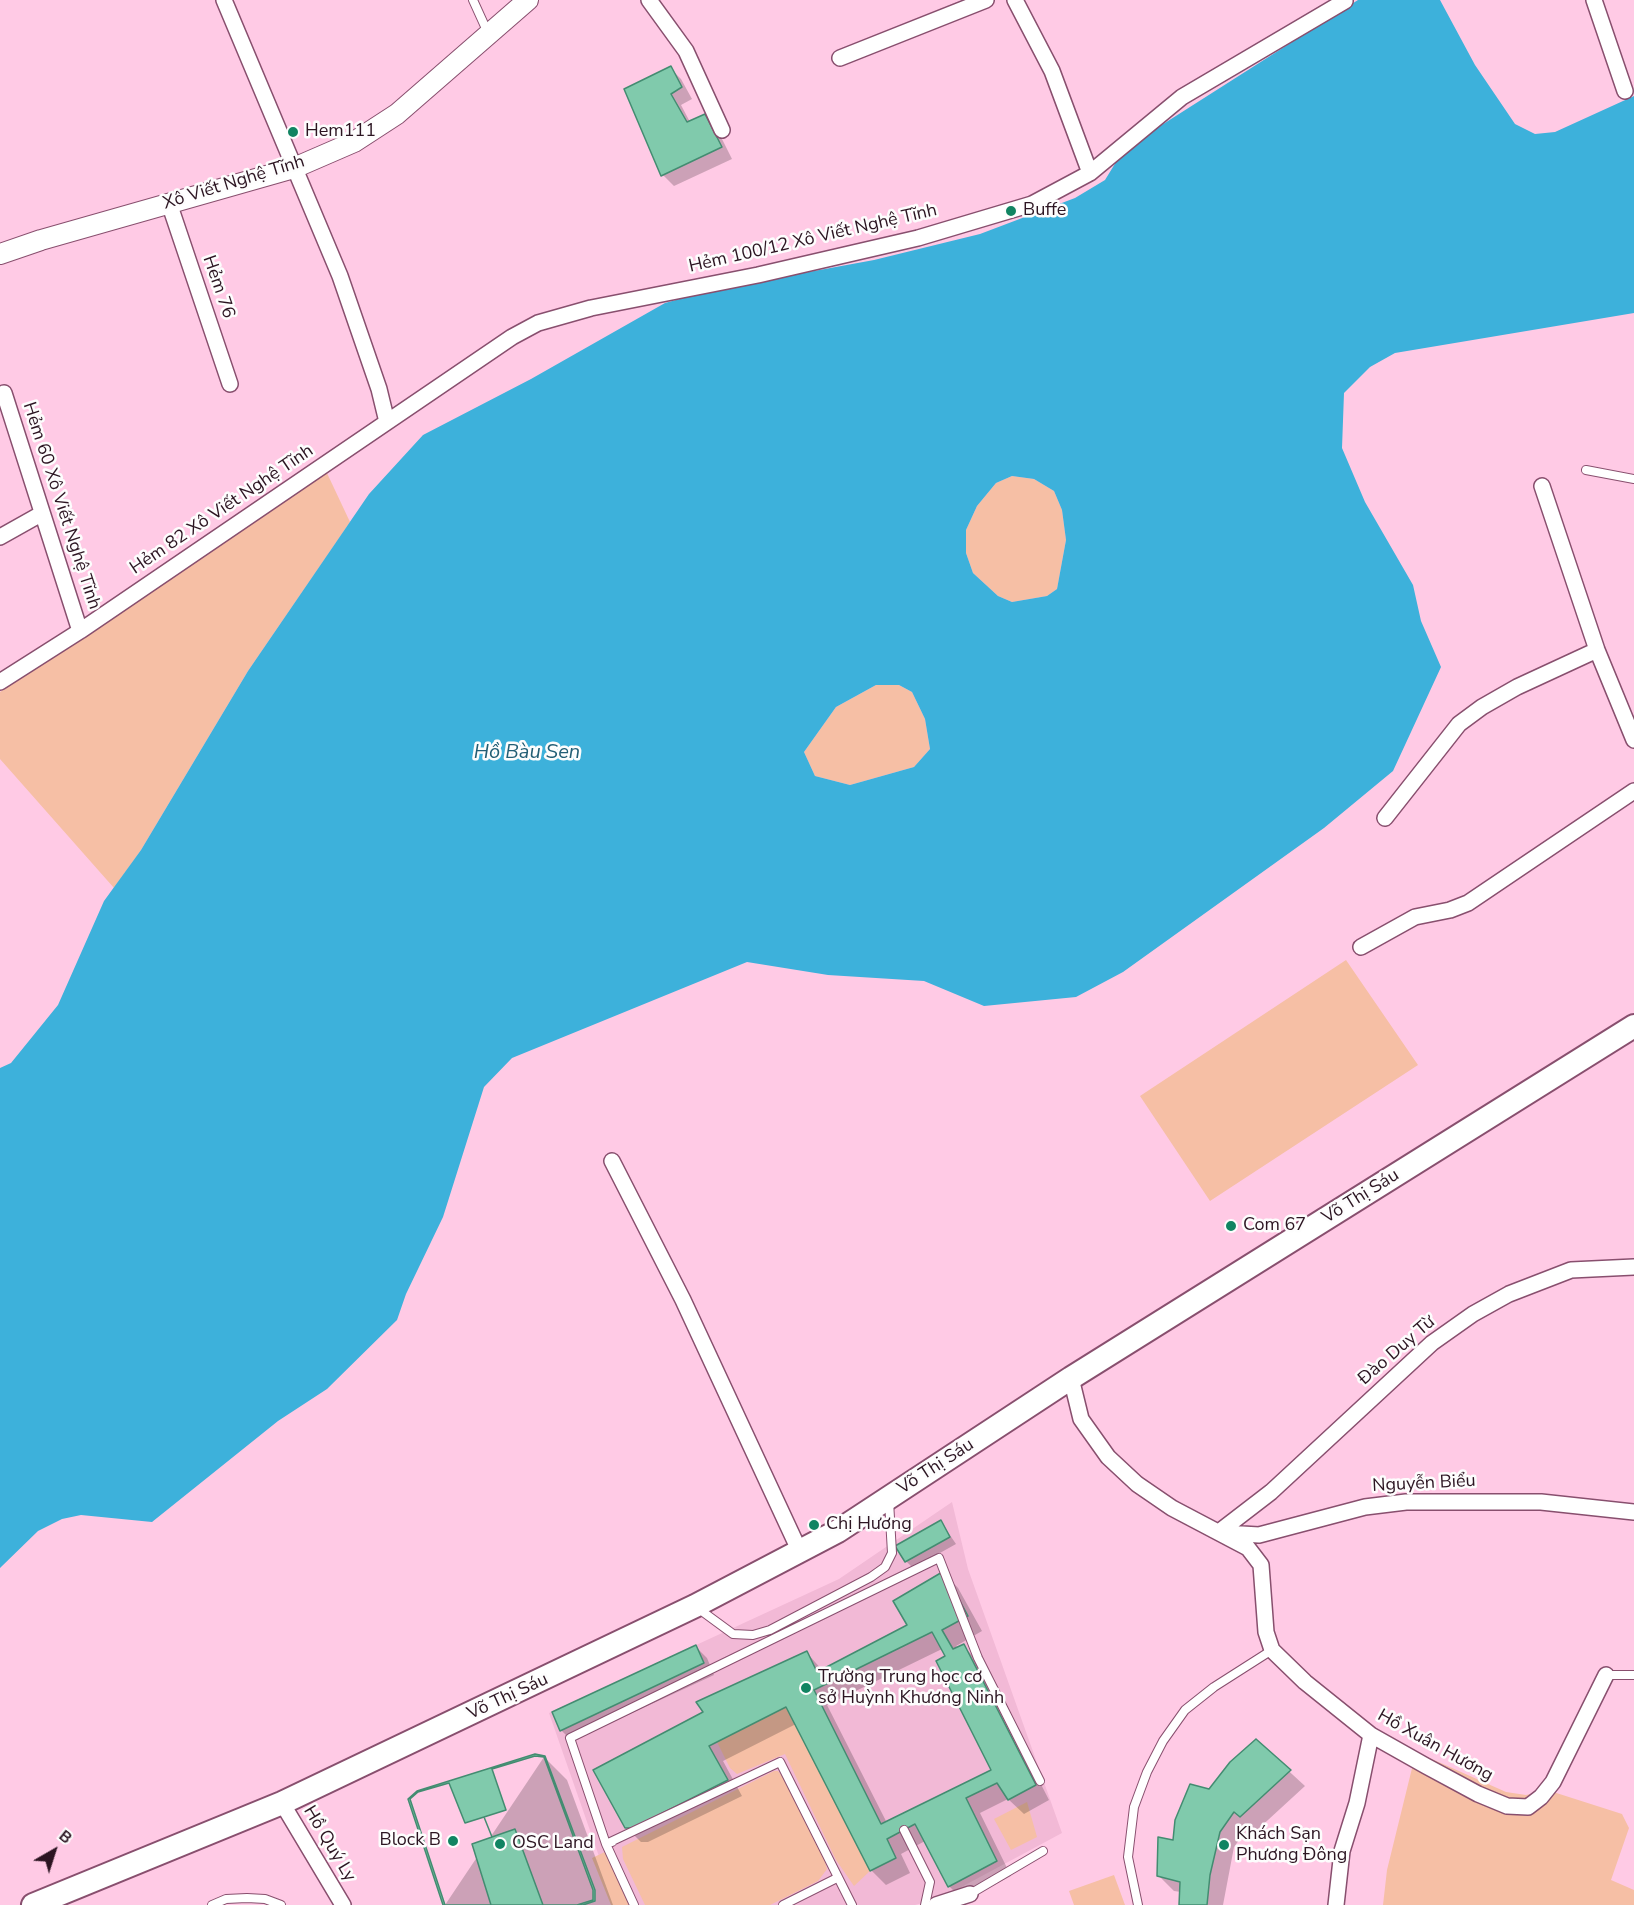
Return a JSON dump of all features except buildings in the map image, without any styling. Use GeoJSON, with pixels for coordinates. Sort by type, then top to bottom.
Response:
{"type":"FeatureCollection","features":[{"type":"Feature","properties":{"kind":"main road","name":"Võ Thị Sáu"},"geometry":{"type":"LineString","coordinates":[[33,1905],[282,1803],[695,1606],[800,1552],[889,1498],[1071,1378],[1634,1026]]}},
{"type":"Feature","properties":{"kind":"street"},"geometry":{"type":"LineString","coordinates":[[224,0],[340,276],[379,389],[387,422]]}},
{"type":"Feature","properties":{"kind":"street","name":"Xô Viết Nghệ Tĩnh"},"geometry":{"type":"LineString","coordinates":[[0,254],[294,168],[354,142],[397,114],[528,0]]}},
{"type":"Feature","properties":{"kind":"street"},"geometry":{"type":"LineString","coordinates":[[649,0],[686,51],[722,130]]}},
{"type":"Feature","properties":{"kind":"street"},"geometry":{"type":"LineString","coordinates":[[840,58],[986,0]]}},
{"type":"Feature","properties":{"kind":"street"},"geometry":{"type":"LineString","coordinates":[[1015,0],[1052,71],[1090,174]]}},
{"type":"Feature","properties":{"kind":"street"},"geometry":{"type":"LineString","coordinates":[[1594,0],[1625,91]]}},
{"type":"Feature","properties":{"kind":"street","name":"Hẻm 100/12 Xô Viết Nghệ Tĩnh"},"geometry":{"type":"LineString","coordinates":[[538,323],[591,308],[758,276],[918,238],[1032,204],[1090,174],[1182,97],[1345,1]]}},
{"type":"Feature","properties":{"kind":"street","name":"Hẻm 76"},"geometry":{"type":"LineString","coordinates":[[169,203],[230,384]]}},
{"type":"Feature","properties":{"kind":"street","name":"Hẻm 82 Xô Viết Nghệ Tĩnh"},"geometry":{"type":"LineString","coordinates":[[0,681],[80,631],[512,337],[538,323]]}},
{"type":"Feature","properties":{"kind":"street","name":"Hẻm 60 Xô Viết Nghệ Tĩnh"},"geometry":{"type":"LineString","coordinates":[[4,393],[80,631]]}},
{"type":"Feature","properties":{"kind":"street"},"geometry":{"type":"LineString","coordinates":[[1542,486],[1597,650],[1634,740]]}},
{"type":"Feature","properties":{"kind":"street"},"geometry":{"type":"LineString","coordinates":[[0,537],[41,514]]}},
{"type":"Feature","properties":{"kind":"street"},"geometry":{"type":"LineString","coordinates":[[1385,818],[1459,724],[1482,707],[1517,687],[1597,650]]}},
{"type":"Feature","properties":{"kind":"street"},"geometry":{"type":"LineString","coordinates":[[1361,947],[1415,917],[1450,910],[1468,903],[1634,791]]}},
{"type":"Feature","properties":{"kind":"street"},"geometry":{"type":"LineString","coordinates":[[612,1161],[682,1300],[800,1552]]}},
{"type":"Feature","properties":{"kind":"street","name":"Đào Duy Từ"},"geometry":{"type":"LineString","coordinates":[[1220,1532],[1271,1492],[1432,1343],[1473,1314],[1509,1294],[1571,1270],[1634,1266]]}},
{"type":"Feature","properties":{"kind":"street"},"geometry":{"type":"LineString","coordinates":[[1071,1378],[1081,1419],[1108,1457],[1137,1484],[1172,1508],[1248,1548],[1261,1564],[1266,1632],[1272,1650]]}},
{"type":"Feature","properties":{"kind":"street","name":"Nguyễn Biểu"},"geometry":{"type":"LineString","coordinates":[[1220,1532],[1259,1535],[1365,1507],[1406,1502],[1541,1502],[1634,1512]]}},
{"type":"Feature","properties":{"kind":"street","name":"Hồ Xuân Hương"},"geometry":{"type":"LineString","coordinates":[[1272,1650],[1305,1682],[1371,1735],[1478,1794],[1507,1806],[1528,1807],[1541,1797],[1553,1782],[1606,1675]]}},
{"type":"Feature","properties":{"kind":"street"},"geometry":{"type":"LineString","coordinates":[[1336,1905],[1342,1851],[1357,1803],[1371,1735]]}},
{"type":"Feature","properties":{"kind":"street","name":"Hồ Quý Ly"},"geometry":{"type":"LineString","coordinates":[[282,1803],[344,1905]]}},
{"type":"Feature","properties":{"kind":"street"},"geometry":{"type":"LineString","coordinates":[[936,1905],[970,1893]]}},
{"type":"Feature","properties":{"kind":"lane"},"geometry":{"type":"LineString","coordinates":[[473,0],[489,34]]}},
{"type":"Feature","properties":{"kind":"lane"},"geometry":{"type":"LineString","coordinates":[[1586,470],[1634,479]]}},
{"type":"Feature","properties":{"kind":"lane"},"geometry":{"type":"LineString","coordinates":[[695,1606],[733,1634],[753,1635],[770,1629],[871,1577],[885,1567],[892,1554],[889,1498]]}},
{"type":"Feature","properties":{"kind":"lane"},"geometry":{"type":"LineString","coordinates":[[634,1905],[570,1738],[939,1558],[978,1658],[1040,1781]]}},
{"type":"Feature","properties":{"kind":"lane"},"geometry":{"type":"LineString","coordinates":[[1138,1905],[1128,1857],[1134,1807],[1147,1772],[1163,1741],[1185,1710],[1214,1687],[1272,1650]]}},
{"type":"Feature","properties":{"kind":"lane"},"geometry":{"type":"LineString","coordinates":[[1606,1675],[1634,1675]]}},
{"type":"Feature","properties":{"kind":"lane"},"geometry":{"type":"LineString","coordinates":[[609,1843],[780,1762],[852,1905]]}},
{"type":"Feature","properties":{"kind":"lane"},"geometry":{"type":"LineString","coordinates":[[904,1830],[930,1882],[925,1905]]}},
{"type":"Feature","properties":{"kind":"lane"},"geometry":{"type":"LineString","coordinates":[[970,1893],[1043,1851]]}},
{"type":"Feature","properties":{"kind":"lane"},"geometry":{"type":"LineString","coordinates":[[783,1905],[837,1878]]}},
{"type":"Feature","properties":{"kind":"lane"},"geometry":{"type":"LineString","coordinates":[[212,1905],[226,1899],[247,1898],[264,1899],[281,1905]]}},
{"type":"Feature","properties":{"kind":"shaded area"},"geometry":{"type":"Polygon","coordinates":[[[326,471],[350,522],[248,671],[141,850],[114,888],[0,759],[0,692],[326,471]]]}},
{"type":"Feature","properties":{"kind":"shaded area"},"geometry":{"type":"Polygon","coordinates":[[[1012,476],[1034,479],[1054,491],[1062,510],[1066,540],[1057,589],[1047,596],[1012,602],[998,596],[973,573],[966,553],[966,530],[977,506],[996,483],[1012,476]]]}},
{"type":"Feature","properties":{"kind":"shaded area"},"geometry":{"type":"Polygon","coordinates":[[[876,685],[899,685],[912,692],[925,719],[930,749],[914,767],[850,785],[815,776],[804,752],[836,707],[876,685]]]}},
{"type":"Feature","properties":{"kind":"shaded area"},"geometry":{"type":"Polygon","coordinates":[[[1346,960],[1418,1065],[1210,1201],[1140,1096],[1346,960]]]}},
{"type":"Feature","properties":{"kind":"shaded area","name":"Trường Trung học cơ sở Huỳnh Khương Ninh"},"geometry":{"type":"Polygon","coordinates":[[[952,1502],[968,1569],[1062,1833],[941,1898],[915,1905],[616,1905],[549,1713],[839,1579],[952,1502]]]}},
{"type":"Feature","properties":{"kind":"shaded area"},"geometry":{"type":"Polygon","coordinates":[[[786,1707],[870,1871],[854,1886],[836,1860],[785,1754],[737,1774],[730,1768],[717,1742],[786,1707]]]}},
{"type":"Feature","properties":{"kind":"shaded area"},"geometry":{"type":"Polygon","coordinates":[[[1416,1752],[1506,1792],[1526,1795],[1547,1790],[1622,1814],[1629,1828],[1611,1880],[1634,1890],[1634,1905],[1383,1905],[1387,1870],[1416,1752]]]}},
{"type":"Feature","properties":{"kind":"shaded area"},"geometry":{"type":"Polygon","coordinates":[[[778,1771],[785,1780],[825,1861],[827,1869],[818,1881],[770,1905],[645,1905],[623,1859],[622,1847],[778,1771]]]}},
{"type":"Feature","properties":{"kind":"shaded area"},"geometry":{"type":"Polygon","coordinates":[[[1027,1802],[1037,1837],[1011,1850],[994,1819],[1027,1802]]]}},
{"type":"Feature","properties":{"kind":"shaded area"},"geometry":{"type":"Polygon","coordinates":[[[607,1851],[631,1905],[611,1905],[592,1858],[607,1851]]]}},
{"type":"Feature","properties":{"kind":"shaded area"},"geometry":{"type":"Polygon","coordinates":[[[1114,1875],[1125,1905],[1074,1905],[1069,1891],[1114,1875]]]}},
{"type":"Feature","properties":{"kind":"water","name":"Hồ Bàu Sen"},"geometry":{"type":"Polygon","coordinates":[[[1358,0],[1440,0],[1475,65],[1515,124],[1535,134],[1555,132],[1634,96],[1634,313],[1395,353],[1370,367],[1344,393],[1342,448],[1365,502],[1413,585],[1421,621],[1441,667],[1393,771],[1324,828],[1123,972],[1076,997],[984,1006],[924,981],[828,975],[747,962],[512,1058],[484,1087],[443,1217],[406,1294],[397,1320],[327,1389],[278,1421],[152,1522],[81,1515],[62,1519],[38,1531],[0,1568],[0,1068],[11,1063],[58,1005],[104,901],[141,850],[248,671],[369,494],[423,435],[531,379],[665,303],[716,289],[874,260],[980,234],[1075,198],[1105,180],[1124,149],[1358,0]],[[1012,476],[996,483],[977,506],[966,530],[966,553],[973,573],[998,596],[1012,602],[1047,596],[1057,589],[1066,540],[1062,510],[1054,491],[1034,479],[1012,476]],[[876,685],[836,707],[804,752],[815,776],[850,785],[914,767],[930,749],[925,719],[912,692],[899,685],[876,685]]]}},
{"type":"Feature","properties":{"kind":"place","name":"Hem111"},"geometry":{"type":"Point","coordinates":[293,132]}},
{"type":"Feature","properties":{"kind":"place","name":"Buffe"},"geometry":{"type":"Point","coordinates":[1011,211]}},
{"type":"Feature","properties":{"kind":"place","name":"Com 67"},"geometry":{"type":"Point","coordinates":[1231,1226]}},
{"type":"Feature","properties":{"kind":"place","name":"Chị Hương"},"geometry":{"type":"Point","coordinates":[814,1525]}},
{"type":"Feature","properties":{"kind":"place","name":"Trường Trung học cơ sở Huỳnh Khương Ninh"},"geometry":{"type":"Point","coordinates":[806,1688]}},
{"type":"Feature","properties":{"kind":"place","name":"Block B"},"geometry":{"type":"Point","coordinates":[453,1841]}},
{"type":"Feature","properties":{"kind":"place","name":"OSC Land"},"geometry":{"type":"Point","coordinates":[500,1844]}},
{"type":"Feature","properties":{"kind":"place","name":"Khách Sạn Phương Đông"},"geometry":{"type":"Point","coordinates":[1224,1845]}}]}
